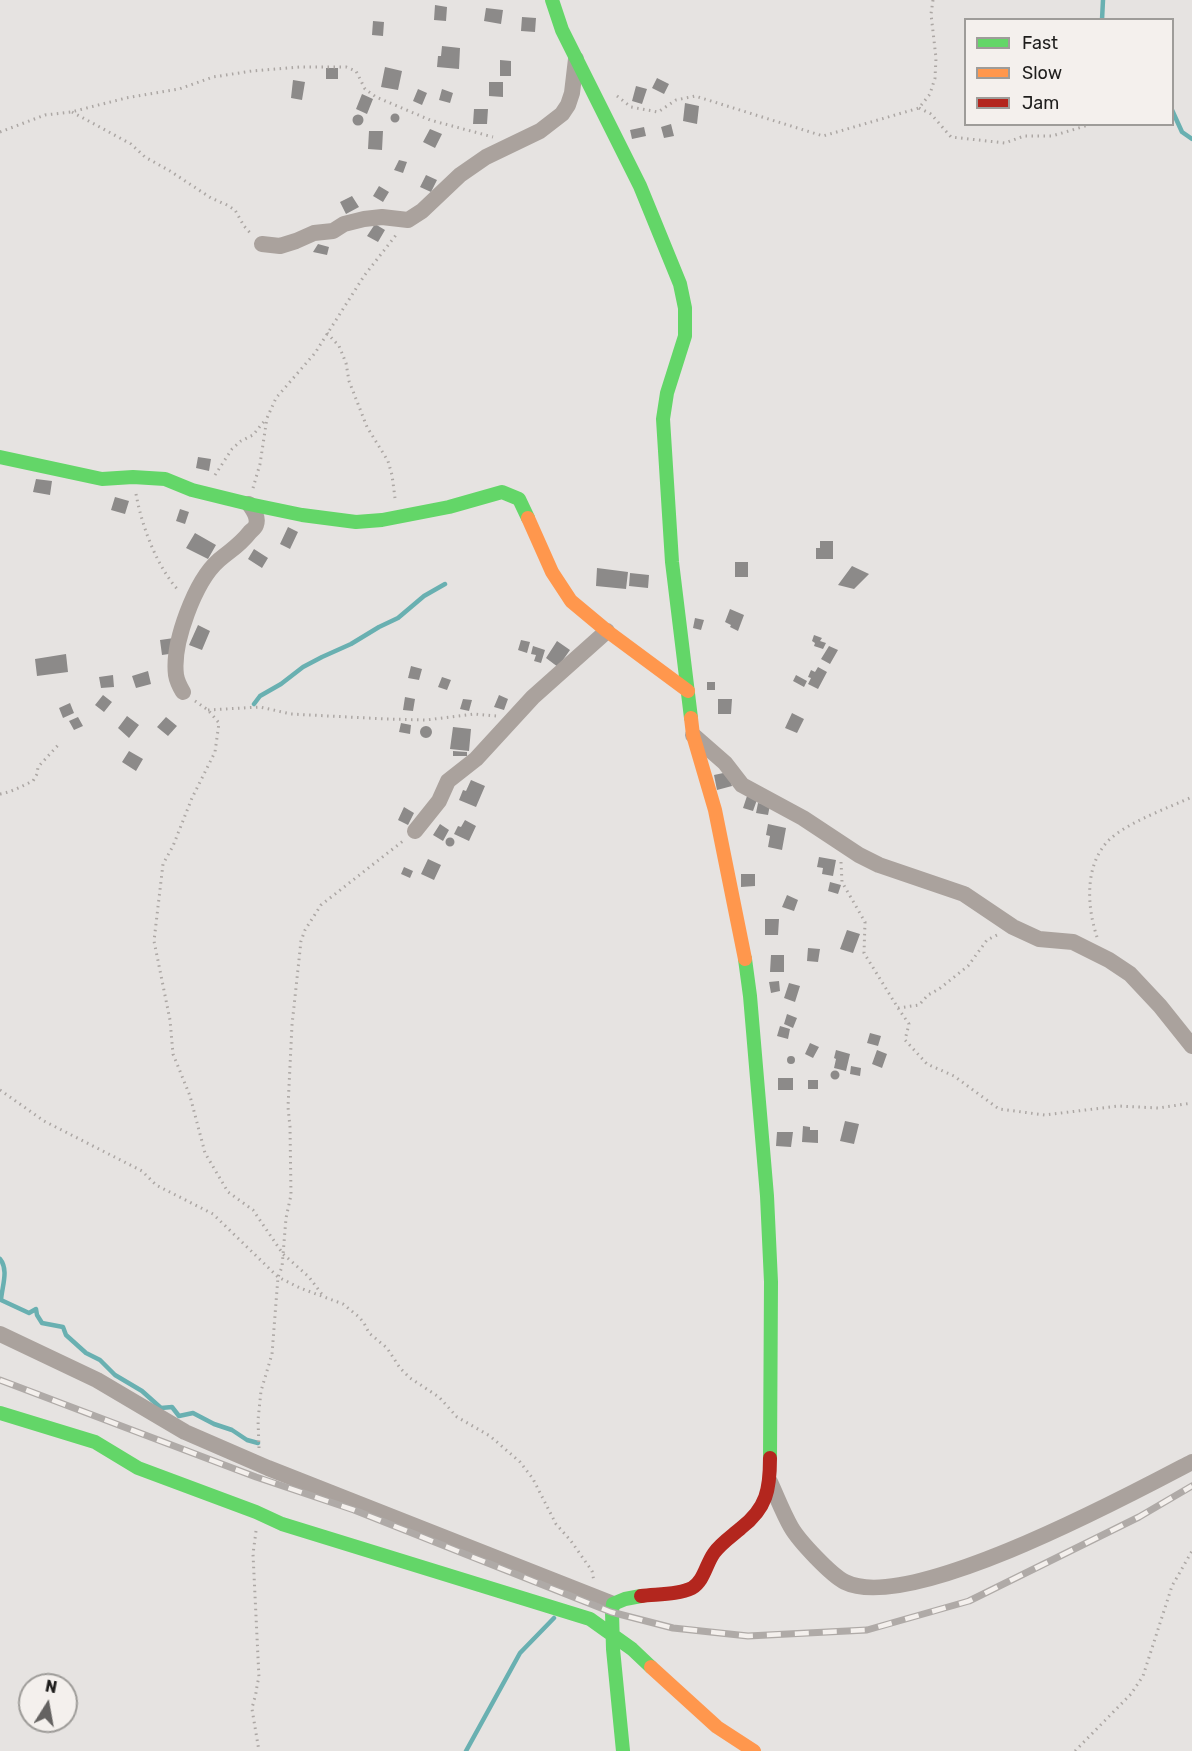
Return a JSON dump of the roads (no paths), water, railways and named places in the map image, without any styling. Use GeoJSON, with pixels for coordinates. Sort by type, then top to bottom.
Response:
{"type":"FeatureCollection","features":[{"type":"Feature","properties":{"kind":"street"},"geometry":{"type":"LineString","coordinates":[[0,1334],[97,1380],[185,1432],[606,1601],[670,1594],[692,1588],[698,1583],[713,1554],[752,1519],[766,1496],[770,1482],[771,1282],[767,1196],[750,996],[715,810],[693,735],[672,561],[664,452],[663,419],[667,393],[685,336],[685,308],[680,284],[649,208],[562,30],[552,0]]}},
{"type":"Feature","properties":{"kind":"street"},"geometry":{"type":"LineString","coordinates":[[262,244],[280,246],[314,233],[333,231],[344,224],[364,219],[382,217],[408,220],[422,211],[460,175],[486,157],[540,131],[562,114],[572,93],[576,59]]}},
{"type":"Feature","properties":{"kind":"street"},"geometry":{"type":"LineString","coordinates":[[0,457],[102,479],[133,477],[165,479],[249,504],[302,515],[356,522],[382,520],[449,507],[502,492],[519,499],[552,572],[571,601],[688,691]]}},
{"type":"Feature","properties":{"kind":"street"},"geometry":{"type":"LineString","coordinates":[[183,692],[176,678],[175,660],[179,639],[191,603],[204,578],[218,561],[240,545],[256,525],[256,513],[249,504]]}},
{"type":"Feature","properties":{"kind":"street"},"geometry":{"type":"LineString","coordinates":[[415,831],[439,801],[448,781],[476,759],[533,697],[608,631]]}},
{"type":"Feature","properties":{"kind":"street"},"geometry":{"type":"LineString","coordinates":[[693,735],[725,763],[742,785],[803,818],[859,855],[879,865],[964,894],[1013,927],[1039,939],[1073,942],[1109,960],[1130,974],[1160,1006],[1192,1046]]}},
{"type":"Feature","properties":{"kind":"street"},"geometry":{"type":"LineString","coordinates":[[0,1413],[95,1442],[138,1468],[282,1524],[590,1619],[655,1669],[717,1727],[753,1751]]}},
{"type":"Feature","properties":{"kind":"street"},"geometry":{"type":"LineString","coordinates":[[770,1482],[792,1529],[833,1574],[859,1587],[896,1586],[929,1579],[974,1565],[1121,1499],[1192,1462]]}},
{"type":"Feature","properties":{"kind":"street"},"geometry":{"type":"LineString","coordinates":[[606,1601],[611,1612],[623,1751]]}},
{"type":"Feature","properties":{"kind":"waterway"},"geometry":{"type":"LineString","coordinates":[[1102,18],[1103,0]]}},
{"type":"Feature","properties":{"kind":"waterway"},"geometry":{"type":"LineString","coordinates":[[1174,114],[1182,132],[1192,139]]}},
{"type":"Feature","properties":{"kind":"waterway"},"geometry":{"type":"LineString","coordinates":[[254,704],[260,696],[303,667],[398,618],[424,596],[445,584]]}},
{"type":"Feature","properties":{"kind":"waterway"},"geometry":{"type":"LineString","coordinates":[[0,1259],[5,1273],[1,1300],[29,1313],[36,1309],[42,1323],[63,1327],[66,1335],[86,1353],[100,1360],[115,1375],[142,1391],[161,1408],[172,1407],[179,1416],[193,1413],[232,1430],[247,1440],[258,1443]]}},
{"type":"Feature","properties":{"kind":"waterway"},"geometry":{"type":"LineString","coordinates":[[466,1751],[520,1653],[554,1618]]}},
{"type":"Feature","properties":{"kind":"railway"},"geometry":{"type":"LineString","coordinates":[[0,1380],[256,1477],[354,1510],[611,1612],[673,1628],[748,1636],[867,1630],[969,1601],[1139,1517],[1192,1486]]}}]}
